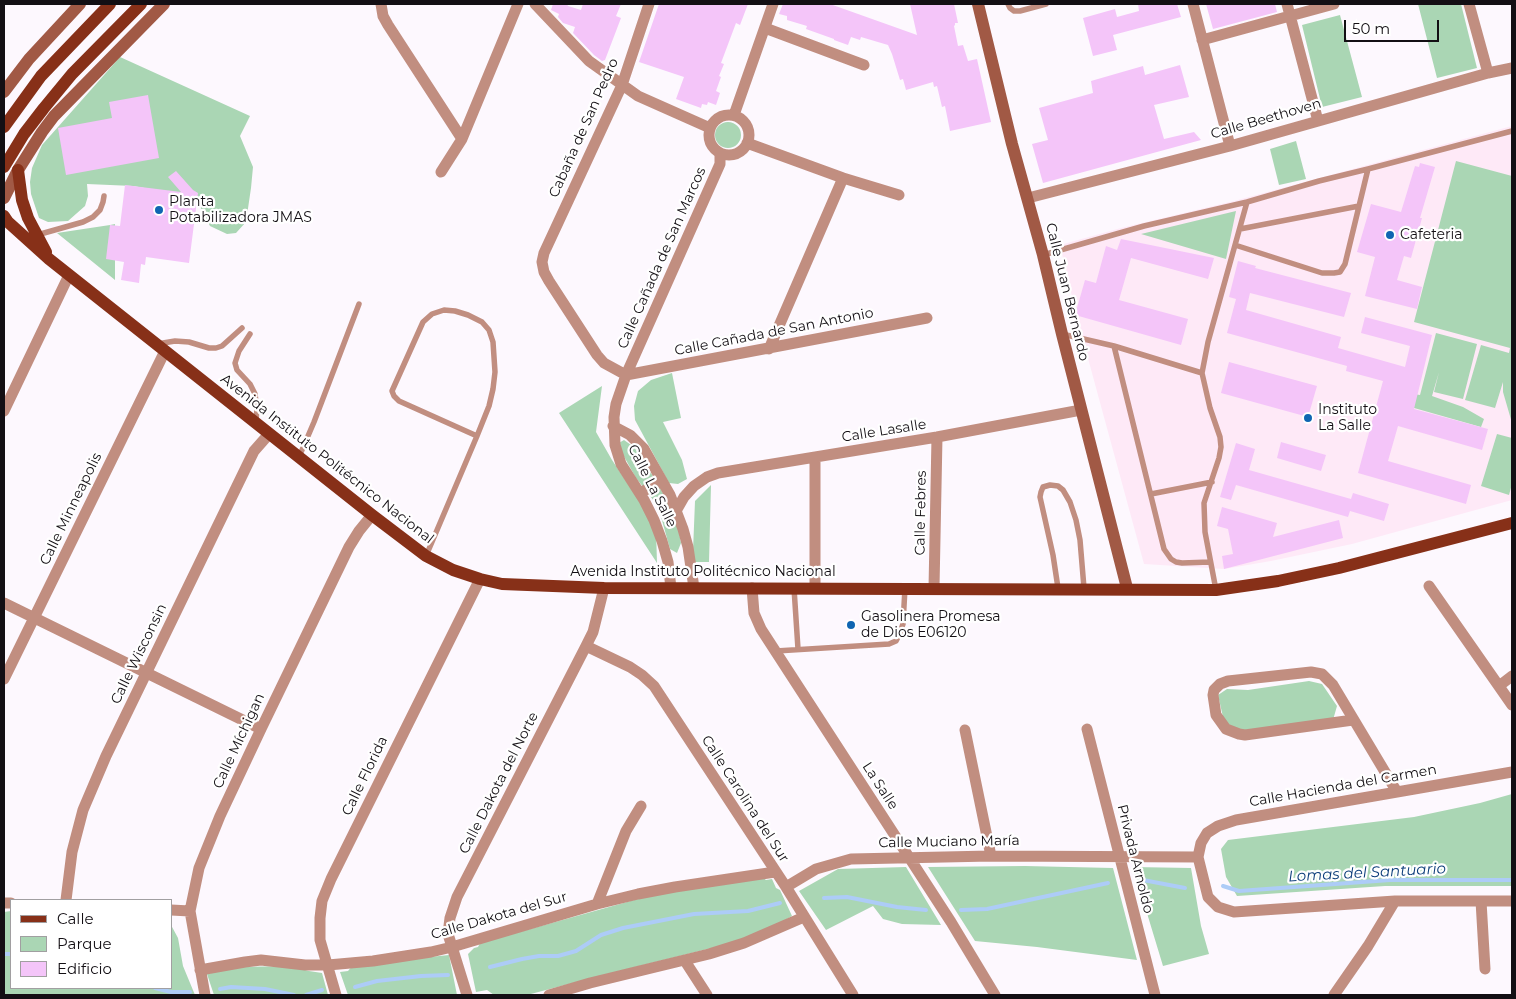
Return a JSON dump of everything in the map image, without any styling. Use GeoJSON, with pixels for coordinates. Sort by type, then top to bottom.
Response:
{"type":"FeatureCollection","features":[{"type":"Feature","properties":{"kind":"main road"},"geometry":{"type":"LineString","coordinates":[[4,127],[40,76],[110,4]]}},
{"type":"Feature","properties":{"kind":"main road"},"geometry":{"type":"LineString","coordinates":[[4,167],[24,134],[72,74],[141,4]]}},
{"type":"Feature","properties":{"kind":"main road"},"geometry":{"type":"LineString","coordinates":[[18,170],[22,200],[28,218],[49,258]]}},
{"type":"Feature","properties":{"kind":"main road","name":"Avenida Instituto Politécnico Nacional"},"geometry":{"type":"LineString","coordinates":[[5,220],[69,275],[426,556],[453,570],[480,579],[510,584],[604,588],[1127,588],[1216,590],[1278,581],[1339,568],[1512,523]]}},
{"type":"Feature","properties":{"kind":"street"},"geometry":{"type":"LineString","coordinates":[[4,92],[29,59],[80,4]]}},
{"type":"Feature","properties":{"kind":"street"},"geometry":{"type":"LineString","coordinates":[[4,198],[18,170],[54,116],[164,4]]}},
{"type":"Feature","properties":{"kind":"street"},"geometry":{"type":"LineString","coordinates":[[381,4],[383,16],[388,25],[462,139]]}},
{"type":"Feature","properties":{"kind":"street"},"geometry":{"type":"LineString","coordinates":[[441,172],[462,139],[518,4]]}},
{"type":"Feature","properties":{"kind":"street"},"geometry":{"type":"LineString","coordinates":[[535,4],[589,61],[622,85],[638,96],[710,128]]}},
{"type":"Feature","properties":{"kind":"street","name":"Cabaña de San Pedro"},"geometry":{"type":"LineString","coordinates":[[626,375],[604,363],[597,356],[549,281],[544,272],[542,262],[544,253],[622,85],[649,4]]}},
{"type":"Feature","properties":{"kind":"street"},"geometry":{"type":"LineString","coordinates":[[734,115],[773,4]]}},
{"type":"Feature","properties":{"kind":"street","name":"Calle Juan Bernardo"},"geometry":{"type":"LineString","coordinates":[[981,4],[1012,144],[1043,255],[1127,588]]}},
{"type":"Feature","properties":{"kind":"street"},"geometry":{"type":"LineString","coordinates":[[1193,4],[1230,146]]}},
{"type":"Feature","properties":{"kind":"street"},"geometry":{"type":"LineString","coordinates":[[1202,40],[1289,9],[1334,4]]}},
{"type":"Feature","properties":{"kind":"street"},"geometry":{"type":"LineString","coordinates":[[1469,4],[1488,73]]}},
{"type":"Feature","properties":{"kind":"street"},"geometry":{"type":"LineString","coordinates":[[1289,9],[1318,120]]}},
{"type":"Feature","properties":{"kind":"street"},"geometry":{"type":"LineString","coordinates":[[765,28],[864,65]]}},
{"type":"Feature","properties":{"kind":"street","name":"Calle Beethoven"},"geometry":{"type":"LineString","coordinates":[[1028,198],[1230,146],[1318,120],[1512,68]]}},
{"type":"Feature","properties":{"kind":"street"},"geometry":{"type":"LineString","coordinates":[[722,115],[734,115],[745,123],[749,136],[747,143],[738,152],[726,155],[720,153],[711,145],[708,133],[712,122],[722,115]]}},
{"type":"Feature","properties":{"kind":"street"},"geometry":{"type":"LineString","coordinates":[[747,143],[842,178],[898,195]]}},
{"type":"Feature","properties":{"kind":"street","name":"Calle Cañada de San Marcos"},"geometry":{"type":"LineString","coordinates":[[626,375],[720,164],[720,153]]}},
{"type":"Feature","properties":{"kind":"street"},"geometry":{"type":"LineString","coordinates":[[769,349],[842,178]]}},
{"type":"Feature","properties":{"kind":"street"},"geometry":{"type":"LineString","coordinates":[[4,411],[69,275]]}},
{"type":"Feature","properties":{"kind":"street","name":"Calle Cañada de San Antonio"},"geometry":{"type":"LineString","coordinates":[[626,375],[927,318]]}},
{"type":"Feature","properties":{"kind":"street","name":"Calle Minneapolis"},"geometry":{"type":"LineString","coordinates":[[4,679],[161,348]]}},
{"type":"Feature","properties":{"kind":"street","name":"Calle La Salle"},"geometry":{"type":"LineString","coordinates":[[626,375],[616,404],[613,426],[615,446],[621,464],[640,493],[654,520],[668,562],[671,588]]}},
{"type":"Feature","properties":{"kind":"street","name":"Calle Lasalle"},"geometry":{"type":"LineString","coordinates":[[694,486],[707,477],[718,473],[937,437],[1081,410]]}},
{"type":"Feature","properties":{"kind":"street","name":"Calle La Salle"},"geometry":{"type":"LineString","coordinates":[[613,426],[630,435],[644,449],[662,481],[676,511],[688,547],[694,588]]}},
{"type":"Feature","properties":{"kind":"street","name":"Calle Wisconsin"},"geometry":{"type":"LineString","coordinates":[[66,899],[72,852],[83,810],[106,756],[254,452],[269,434]]}},
{"type":"Feature","properties":{"kind":"street","name":"Calle Febres"},"geometry":{"type":"LineString","coordinates":[[934,588],[937,437]]}},
{"type":"Feature","properties":{"kind":"street"},"geometry":{"type":"LineString","coordinates":[[815,457],[815,588]]}},
{"type":"Feature","properties":{"kind":"street"},"geometry":{"type":"LineString","coordinates":[[640,493],[662,481]]}},
{"type":"Feature","properties":{"kind":"street","name":"Calle La Salle"},"geometry":{"type":"LineString","coordinates":[[676,511],[684,497],[694,486]]}},
{"type":"Feature","properties":{"kind":"street","name":"Calle Míchigan"},"geometry":{"type":"LineString","coordinates":[[205,995],[190,911],[200,868],[220,816],[261,728],[349,548],[358,531],[372,515]]}},
{"type":"Feature","properties":{"kind":"street","name":"Calle Florida"},"geometry":{"type":"LineString","coordinates":[[336,995],[320,940],[322,901],[331,879],[480,579]]}},
{"type":"Feature","properties":{"kind":"street"},"geometry":{"type":"LineString","coordinates":[[1429,586],[1512,705]]}},
{"type":"Feature","properties":{"kind":"street","name":"Calle Dakota del Norte"},"geometry":{"type":"LineString","coordinates":[[467,995],[448,934],[450,918],[457,897],[593,632],[604,588]]}},
{"type":"Feature","properties":{"kind":"street","name":"La Salle"},"geometry":{"type":"LineString","coordinates":[[752,588],[754,613],[762,629],[951,922],[995,995]]}},
{"type":"Feature","properties":{"kind":"street"},"geometry":{"type":"LineString","coordinates":[[4,603],[261,728]]}},
{"type":"Feature","properties":{"kind":"street","name":"Calle Carolina del Sur"},"geometry":{"type":"LineString","coordinates":[[586,646],[630,667],[654,686],[786,887],[853,995]]}},
{"type":"Feature","properties":{"kind":"street"},"geometry":{"type":"LineString","coordinates":[[1353,720],[1245,735],[1238,734],[1226,729],[1216,715],[1213,695],[1214,690],[1220,684],[1228,681],[1311,672],[1322,674],[1333,685],[1397,792]]}},
{"type":"Feature","properties":{"kind":"street"},"geometry":{"type":"LineString","coordinates":[[1499,686],[1512,676]]}},
{"type":"Feature","properties":{"kind":"street","name":"Privada Arnoldo"},"geometry":{"type":"LineString","coordinates":[[1087,729],[1118,857],[1155,995]]}},
{"type":"Feature","properties":{"kind":"street"},"geometry":{"type":"LineString","coordinates":[[965,730],[991,856]]}},
{"type":"Feature","properties":{"kind":"street","name":"Calle Hacienda del Carmen"},"geometry":{"type":"LineString","coordinates":[[1198,858],[1206,833],[1218,826],[1236,820],[1512,772]]}},
{"type":"Feature","properties":{"kind":"street"},"geometry":{"type":"LineString","coordinates":[[597,904],[626,830],[641,806]]}},
{"type":"Feature","properties":{"kind":"street","name":"Calle Muciano María"},"geometry":{"type":"LineString","coordinates":[[786,887],[816,870],[851,859],[991,856],[1198,858]]}},
{"type":"Feature","properties":{"kind":"street"},"geometry":{"type":"LineString","coordinates":[[1198,858],[1208,897],[1218,907],[1234,912],[1395,901],[1512,901]]}},
{"type":"Feature","properties":{"kind":"street","name":"Calle Dakota del Sur"},"geometry":{"type":"LineString","coordinates":[[200,970],[261,960],[305,965],[373,961],[452,947],[597,904],[638,894],[775,872]]}},
{"type":"Feature","properties":{"kind":"street"},"geometry":{"type":"LineString","coordinates":[[1339,993],[1395,901]]}},
{"type":"Feature","properties":{"kind":"street"},"geometry":{"type":"LineString","coordinates":[[1482,901],[1485,969]]}},
{"type":"Feature","properties":{"kind":"street"},"geometry":{"type":"LineString","coordinates":[[172,910],[190,911]]}},
{"type":"Feature","properties":{"kind":"street"},"geometry":{"type":"LineString","coordinates":[[549,995],[590,983],[685,961],[744,943],[804,918]]}},
{"type":"Feature","properties":{"kind":"street"},"geometry":{"type":"LineString","coordinates":[[685,961],[707,995]]}},
{"type":"Feature","properties":{"kind":"street"},"geometry":{"type":"LineString","coordinates":[[590,983],[593,995]]}},
{"type":"Feature","properties":{"kind":"lane"},"geometry":{"type":"LineString","coordinates":[[1008,4],[1010,8],[1020,11],[1046,4]]}},
{"type":"Feature","properties":{"kind":"lane"},"geometry":{"type":"LineString","coordinates":[[1043,255],[1144,226],[1247,202],[1318,181],[1512,130]]}},
{"type":"Feature","properties":{"kind":"lane"},"geometry":{"type":"LineString","coordinates":[[1235,245],[1322,273],[1340,272],[1345,264],[1368,169]]}},
{"type":"Feature","properties":{"kind":"lane"},"geometry":{"type":"LineString","coordinates":[[37,235],[83,222],[93,217],[100,210],[104,196]]}},
{"type":"Feature","properties":{"kind":"lane"},"geometry":{"type":"LineString","coordinates":[[1216,590],[1205,532],[1204,509],[1207,492],[1212,482],[1221,447],[1220,436],[1210,408],[1202,373],[1208,342],[1247,202]]}},
{"type":"Feature","properties":{"kind":"lane"},"geometry":{"type":"LineString","coordinates":[[1240,228],[1359,206]]}},
{"type":"Feature","properties":{"kind":"lane"},"geometry":{"type":"LineString","coordinates":[[299,457],[359,304]]}},
{"type":"Feature","properties":{"kind":"lane"},"geometry":{"type":"LineString","coordinates":[[426,556],[477,436],[493,389],[495,372],[494,342],[489,330],[482,322],[468,315],[444,310],[432,314],[423,322],[392,391],[399,401],[477,436]]}},
{"type":"Feature","properties":{"kind":"lane"},"geometry":{"type":"LineString","coordinates":[[161,348],[175,341],[216,348],[222,346],[242,328]]}},
{"type":"Feature","properties":{"kind":"lane"},"geometry":{"type":"LineString","coordinates":[[250,334],[235,363],[237,370],[250,384],[255,394],[257,409],[255,423]]}},
{"type":"Feature","properties":{"kind":"lane"},"geometry":{"type":"LineString","coordinates":[[1062,334],[1114,346],[1202,373]]}},
{"type":"Feature","properties":{"kind":"lane"},"geometry":{"type":"LineString","coordinates":[[1114,346],[1164,549],[1170,559],[1176,562],[1210,562]]}},
{"type":"Feature","properties":{"kind":"lane"},"geometry":{"type":"LineString","coordinates":[[1151,494],[1212,482]]}},
{"type":"Feature","properties":{"kind":"lane"},"geometry":{"type":"LineString","coordinates":[[1058,588],[1040,497],[1043,487],[1050,485],[1058,486],[1063,490],[1070,502],[1076,520],[1080,540],[1084,588]]}},
{"type":"Feature","properties":{"kind":"lane"},"geometry":{"type":"LineString","coordinates":[[794,588],[798,649]]}},
{"type":"Feature","properties":{"kind":"lane"},"geometry":{"type":"LineString","coordinates":[[776,651],[889,644],[896,641],[903,624],[905,588]]}},
{"type":"Feature","properties":{"kind":"shaded area","name":"Instituto La Salle"},"geometry":{"type":"Polygon","coordinates":[[[1512,126],[1512,500],[1352,544],[1271,561],[1224,569],[1144,564],[1077,318],[1060,245],[1121,228],[1234,201],[1512,126]]]}},
{"type":"Feature","properties":{"kind":"green space"},"geometry":{"type":"Polygon","coordinates":[[[1418,4],[1461,4],[1477,68],[1437,78],[1418,4]]]}},
{"type":"Feature","properties":{"kind":"green space"},"geometry":{"type":"Polygon","coordinates":[[[1340,15],[1362,97],[1322,107],[1302,25],[1340,15]]]}},
{"type":"Feature","properties":{"kind":"green space"},"geometry":{"type":"Polygon","coordinates":[[[120,57],[250,116],[240,136],[253,167],[251,188],[246,222],[236,233],[227,234],[210,226],[195,197],[133,186],[87,184],[88,196],[85,206],[68,221],[48,222],[39,218],[31,194],[30,182],[32,168],[42,145],[120,57]]]}},
{"type":"Feature","properties":{"kind":"green space"},"geometry":{"type":"Polygon","coordinates":[[[728,122],[737,126],[741,135],[737,144],[728,148],[719,144],[715,135],[719,126],[728,122]]]}},
{"type":"Feature","properties":{"kind":"green space"},"geometry":{"type":"Polygon","coordinates":[[[1296,141],[1306,179],[1279,185],[1270,149],[1296,141]]]}},
{"type":"Feature","properties":{"kind":"green space"},"geometry":{"type":"Polygon","coordinates":[[[1456,161],[1512,176],[1512,423],[1503,392],[1503,382],[1495,408],[1465,400],[1481,345],[1509,353],[1510,348],[1414,322],[1456,161]]]}},
{"type":"Feature","properties":{"kind":"green space"},"geometry":{"type":"Polygon","coordinates":[[[1236,211],[1226,259],[1141,234],[1236,211]]]}},
{"type":"Feature","properties":{"kind":"green space"},"geometry":{"type":"Polygon","coordinates":[[[115,224],[115,280],[57,233],[110,225],[115,224]]]}},
{"type":"Feature","properties":{"kind":"green space"},"geometry":{"type":"Polygon","coordinates":[[[1436,333],[1477,344],[1463,399],[1434,392],[1439,372],[1432,396],[1463,407],[1484,419],[1481,427],[1386,400],[1390,390],[1420,395],[1436,333]]]}},
{"type":"Feature","properties":{"kind":"green space"},"geometry":{"type":"Polygon","coordinates":[[[672,373],[681,418],[663,422],[682,460],[687,479],[678,484],[669,483],[635,420],[634,406],[638,391],[651,380],[672,373]]]}},
{"type":"Feature","properties":{"kind":"green space"},"geometry":{"type":"Polygon","coordinates":[[[602,386],[596,432],[656,530],[657,563],[559,413],[602,386]]]}},
{"type":"Feature","properties":{"kind":"green space"},"geometry":{"type":"Polygon","coordinates":[[[1497,434],[1512,438],[1512,484],[1509,495],[1481,486],[1497,434]]]}},
{"type":"Feature","properties":{"kind":"green space"},"geometry":{"type":"Polygon","coordinates":[[[624,440],[634,447],[676,516],[681,543],[677,553],[670,549],[658,506],[636,478],[617,444],[624,440]]]}},
{"type":"Feature","properties":{"kind":"green space"},"geometry":{"type":"Polygon","coordinates":[[[711,485],[709,562],[695,562],[693,551],[695,501],[711,485]]]}},
{"type":"Feature","properties":{"kind":"green space"},"geometry":{"type":"Polygon","coordinates":[[[1309,681],[1322,684],[1337,706],[1333,720],[1242,732],[1228,726],[1223,717],[1218,695],[1227,689],[1248,690],[1309,681]]]}},
{"type":"Feature","properties":{"kind":"green space"},"geometry":{"type":"Polygon","coordinates":[[[1512,794],[1512,886],[1385,886],[1237,896],[1226,877],[1221,849],[1228,840],[1414,817],[1512,794]]]}},
{"type":"Feature","properties":{"kind":"green space"},"geometry":{"type":"Polygon","coordinates":[[[1025,866],[1113,868],[1137,960],[975,941],[928,867],[1025,866]]]}},
{"type":"Feature","properties":{"kind":"green space"},"geometry":{"type":"Polygon","coordinates":[[[906,867],[941,925],[902,924],[883,919],[873,906],[826,930],[799,891],[838,869],[906,867]]]}},
{"type":"Feature","properties":{"kind":"green space"},"geometry":{"type":"Polygon","coordinates":[[[1133,867],[1191,868],[1201,926],[1209,954],[1163,966],[1133,867]]]}},
{"type":"Feature","properties":{"kind":"green space"},"geometry":{"type":"Polygon","coordinates":[[[761,876],[766,880],[772,879],[776,888],[780,890],[792,916],[756,937],[527,995],[494,995],[487,990],[476,992],[468,954],[478,947],[480,943],[670,890],[761,876]]]}},
{"type":"Feature","properties":{"kind":"green space"},"geometry":{"type":"Polygon","coordinates":[[[10,911],[10,989],[172,989],[172,927],[178,938],[183,966],[195,995],[4,995],[4,912],[10,911]]]}},
{"type":"Feature","properties":{"kind":"green space"},"geometry":{"type":"Polygon","coordinates":[[[449,955],[457,995],[348,995],[340,972],[348,971],[353,965],[449,955]]]}},
{"type":"Feature","properties":{"kind":"green space"},"geometry":{"type":"Polygon","coordinates":[[[290,966],[322,973],[328,995],[214,995],[207,974],[237,967],[290,966]]]}},
{"type":"Feature","properties":{"kind":"building"},"geometry":{"type":"Polygon","coordinates":[[[553,4],[567,4],[581,10],[583,4],[621,4],[616,16],[621,18],[605,60],[602,61],[594,55],[573,33],[575,27],[563,23],[558,17],[559,14],[551,10],[553,4]]]}},
{"type":"Feature","properties":{"kind":"building"},"geometry":{"type":"Polygon","coordinates":[[[659,4],[748,4],[740,25],[736,23],[721,63],[724,64],[716,91],[720,93],[716,105],[708,102],[707,105],[702,104],[701,108],[676,99],[684,77],[639,62],[659,4]]]}},
{"type":"Feature","properties":{"kind":"building"},"geometry":{"type":"Polygon","coordinates":[[[783,4],[830,4],[917,35],[910,4],[954,4],[958,23],[955,23],[954,26],[958,46],[963,45],[968,61],[977,59],[991,122],[950,131],[945,106],[942,107],[937,86],[934,87],[933,82],[906,90],[903,79],[900,80],[888,45],[861,37],[860,40],[851,37],[848,45],[834,40],[806,29],[807,26],[787,20],[787,16],[779,14],[783,4]]]}},
{"type":"Feature","properties":{"kind":"building"},"geometry":{"type":"Polygon","coordinates":[[[1138,4],[1177,4],[1181,17],[1113,35],[1117,50],[1093,56],[1083,18],[1115,9],[1117,17],[1139,11],[1138,4]]]}},
{"type":"Feature","properties":{"kind":"building"},"geometry":{"type":"Polygon","coordinates":[[[1206,4],[1275,4],[1277,12],[1213,29],[1206,4]]]}},
{"type":"Feature","properties":{"kind":"building"},"geometry":{"type":"Polygon","coordinates":[[[1180,65],[1189,97],[1154,105],[1164,139],[1194,132],[1201,140],[1043,183],[1032,144],[1048,140],[1039,108],[1093,93],[1091,81],[1143,66],[1145,75],[1180,65]]]}},
{"type":"Feature","properties":{"kind":"building","name":"Planta Potabilizadora JMAS"},"geometry":{"type":"Polygon","coordinates":[[[148,95],[159,158],[66,175],[58,128],[112,118],[109,102],[148,95]]]}},
{"type":"Feature","properties":{"kind":"building"},"geometry":{"type":"Polygon","coordinates":[[[1420,163],[1435,167],[1411,258],[1404,256],[1397,280],[1422,287],[1417,309],[1365,296],[1375,257],[1357,252],[1371,204],[1401,212],[1415,166],[1419,167],[1420,163]]]}},
{"type":"Feature","properties":{"kind":"building","name":"Planta Potabilizadora JMAS"},"geometry":{"type":"Polygon","coordinates":[[[176,171],[198,193],[189,263],[146,257],[145,265],[141,264],[139,283],[121,280],[124,262],[106,259],[110,225],[120,226],[125,185],[181,192],[168,177],[176,171]]]}},
{"type":"Feature","properties":{"kind":"building"},"geometry":{"type":"Polygon","coordinates":[[[1121,239],[1214,258],[1208,279],[1131,258],[1119,300],[1188,319],[1181,345],[1075,315],[1085,280],[1096,283],[1106,246],[1117,250],[1121,239]]]}},
{"type":"Feature","properties":{"kind":"building"},"geometry":{"type":"Polygon","coordinates":[[[1238,261],[1256,266],[1255,268],[1351,293],[1344,317],[1250,293],[1246,310],[1341,337],[1338,348],[1405,367],[1410,346],[1361,333],[1365,317],[1432,335],[1414,409],[1488,429],[1482,450],[1398,426],[1388,461],[1471,485],[1466,504],[1358,473],[1383,381],[1346,371],[1347,366],[1227,333],[1236,299],[1229,297],[1238,261]]]}},
{"type":"Feature","properties":{"kind":"building"},"geometry":{"type":"Polygon","coordinates":[[[1229,362],[1317,386],[1308,417],[1221,393],[1229,362]]]}},
{"type":"Feature","properties":{"kind":"building"},"geometry":{"type":"Polygon","coordinates":[[[1281,442],[1326,455],[1321,471],[1277,458],[1281,442]]]}},
{"type":"Feature","properties":{"kind":"building"},"geometry":{"type":"Polygon","coordinates":[[[1236,443],[1255,449],[1249,470],[1351,499],[1353,493],[1389,504],[1384,521],[1350,511],[1348,517],[1236,485],[1231,500],[1220,497],[1236,443]]]}},
{"type":"Feature","properties":{"kind":"building"},"geometry":{"type":"Polygon","coordinates":[[[1222,507],[1277,523],[1273,537],[1339,520],[1343,538],[1224,569],[1222,556],[1233,554],[1228,529],[1217,526],[1222,507]]]}},
{"type":"Feature","properties":{"kind":"waterway","name":"Lomas del Santuario"},"geometry":{"type":"LineString","coordinates":[[1143,880],[1185,888]]}},
{"type":"Feature","properties":{"kind":"waterway","name":"Lomas del Santuario"},"geometry":{"type":"LineString","coordinates":[[1223,886],[1239,891],[1390,880],[1512,880]]}},
{"type":"Feature","properties":{"kind":"waterway","name":"Lomas del Santuario"},"geometry":{"type":"LineString","coordinates":[[961,910],[987,909],[1108,883]]}},
{"type":"Feature","properties":{"kind":"waterway","name":"Lomas del Santuario"},"geometry":{"type":"LineString","coordinates":[[824,898],[847,897],[897,907],[926,910]]}},
{"type":"Feature","properties":{"kind":"waterway","name":"Lomas del Santuario"},"geometry":{"type":"LineString","coordinates":[[490,967],[522,959],[539,956],[558,956],[576,951],[601,935],[623,928],[694,914],[748,911],[780,903]]}},
{"type":"Feature","properties":{"kind":"waterway","name":"Lomas del Santuario"},"geometry":{"type":"LineString","coordinates":[[4,954],[10,954]]}},
{"type":"Feature","properties":{"kind":"waterway","name":"Lomas del Santuario"},"geometry":{"type":"LineString","coordinates":[[355,987],[377,981],[448,975]]}},
{"type":"Feature","properties":{"kind":"waterway","name":"Lomas del Santuario"},"geometry":{"type":"LineString","coordinates":[[220,989],[231,987],[265,989],[294,995]]}},
{"type":"Feature","properties":{"kind":"waterway","name":"Lomas del Santuario"},"geometry":{"type":"LineString","coordinates":[[159,989],[171,992],[190,992]]}},
{"type":"Feature","properties":{"kind":"waterway","name":"Lomas del Santuario"},"geometry":{"type":"LineString","coordinates":[[306,995],[322,990]]}},
{"type":"Feature","properties":{"kind":"place","name":"Planta Potabilizadora JMAS"},"geometry":{"type":"Point","coordinates":[159,210]}},
{"type":"Feature","properties":{"kind":"place","name":"Cafeteria"},"geometry":{"type":"Point","coordinates":[1390,235]}},
{"type":"Feature","properties":{"kind":"place","name":"Instituto La Salle"},"geometry":{"type":"Point","coordinates":[1308,418]}},
{"type":"Feature","properties":{"kind":"place","name":"Gasolinera Promesa de Dios E06120"},"geometry":{"type":"Point","coordinates":[851,625]}}]}
